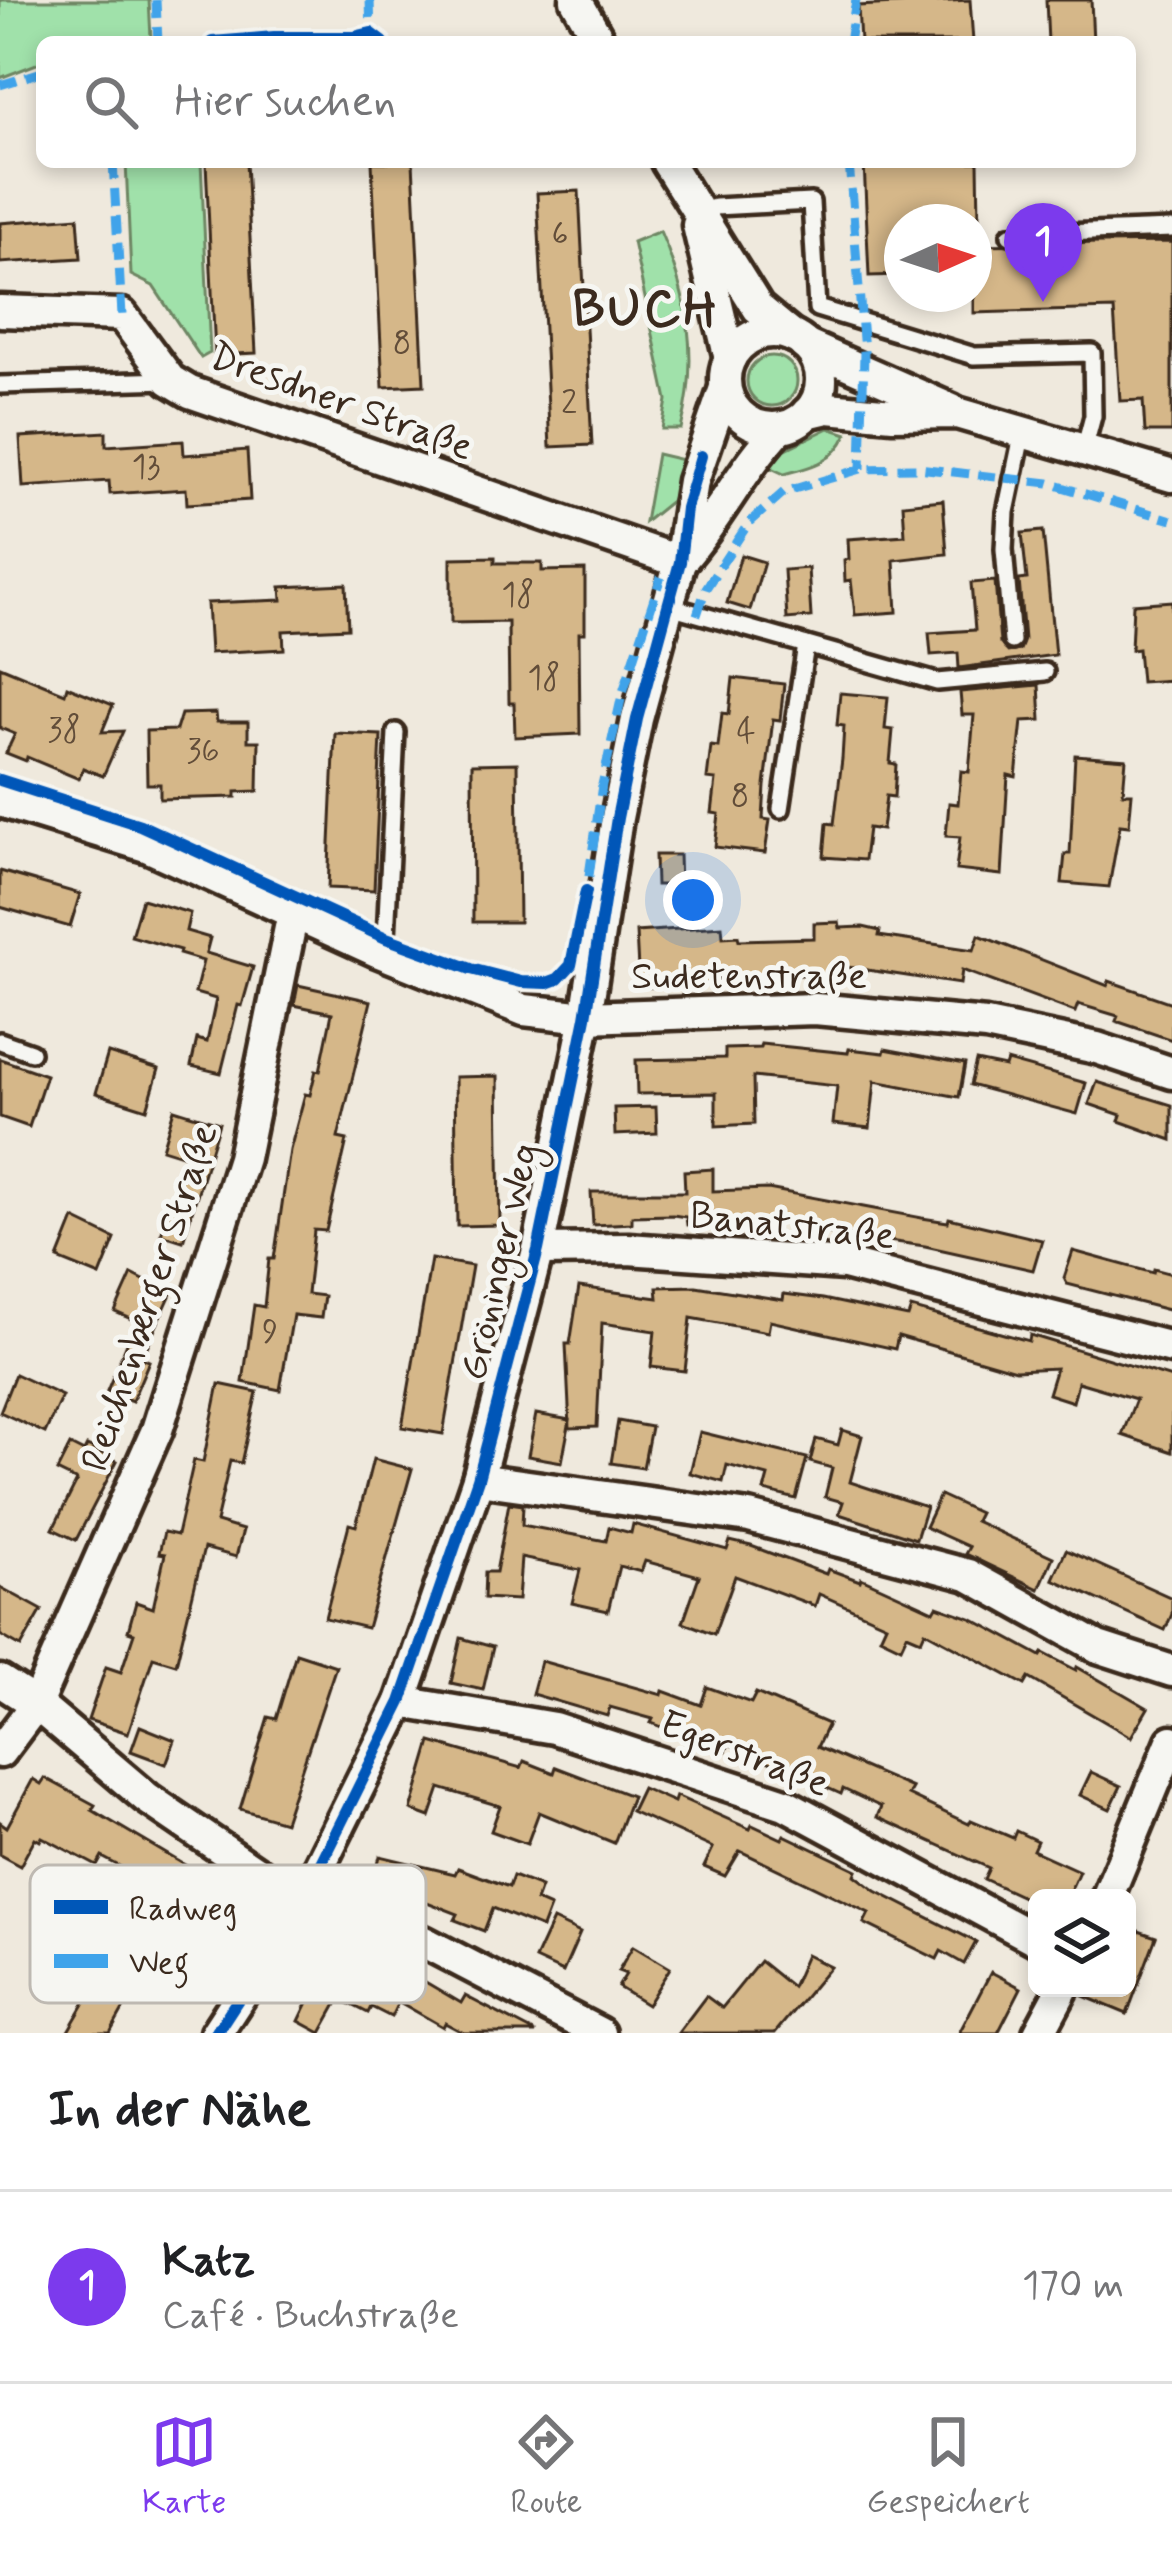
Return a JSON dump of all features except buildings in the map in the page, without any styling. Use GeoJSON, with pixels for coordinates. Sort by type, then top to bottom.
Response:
{"type":"FeatureCollection","features":[{"type":"Feature","properties":{"kind":"street"},"geometry":{"type":"LineString","coordinates":[[576,0],[597,36]]}},
{"type":"Feature","properties":{"kind":"street"},"geometry":{"type":"LineString","coordinates":[[671,168],[758,308],[799,340]]}},
{"type":"Feature","properties":{"kind":"street"},"geometry":{"type":"LineString","coordinates":[[696,213],[705,265],[724,323],[727,373],[738,413],[750,422],[794,420],[828,408],[957,413]]}},
{"type":"Feature","properties":{"kind":"street","name":"Dresdner Straße"},"geometry":{"type":"LineString","coordinates":[[0,311],[122,315],[170,380],[190,392],[680,562]]}},
{"type":"Feature","properties":{"kind":"street"},"geometry":{"type":"LineString","coordinates":[[727,373],[750,338],[779,332],[929,396],[957,413],[1172,476]]}},
{"type":"Feature","properties":{"kind":"street","name":"Gröninger Weg"},"geometry":{"type":"LineString","coordinates":[[680,562],[722,512],[765,444],[794,420],[820,385],[820,370],[799,340]]}},
{"type":"Feature","properties":{"kind":"street","name":"Gröninger Weg"},"geometry":{"type":"LineString","coordinates":[[320,1865],[401,1702],[478,1479],[538,1250],[586,1017],[617,818],[680,562],[693,481],[727,373]]}},
{"type":"Feature","properties":{"kind":"street","name":"Sudetenstraße"},"geometry":{"type":"LineString","coordinates":[[0,801],[149,847],[377,951],[524,1010],[586,1017],[815,1010],[986,1025],[1096,1048],[1172,1073]]}},
{"type":"Feature","properties":{"kind":"street","name":"Reichenberger Straße"},"geometry":{"type":"LineString","coordinates":[[0,1751],[36,1704],[157,1430],[243,1158],[293,914]]}},
{"type":"Feature","properties":{"kind":"street","name":"Banatstraße"},"geometry":{"type":"LineString","coordinates":[[538,1250],[628,1250],[844,1264],[1172,1348]]}},
{"type":"Feature","properties":{"kind":"street"},"geometry":{"type":"LineString","coordinates":[[478,1479],[749,1517],[968,1575],[1098,1646],[1172,1671]]}},
{"type":"Feature","properties":{"kind":"street"},"geometry":{"type":"LineString","coordinates":[[0,1681],[36,1704],[147,1798],[245,1865]]}},
{"type":"Feature","properties":{"kind":"street","name":"Egerstraße"},"geometry":{"type":"LineString","coordinates":[[401,1702],[554,1729],[785,1804],[1028,1935]]}},
{"type":"Feature","properties":{"kind":"street"},"geometry":{"type":"LineString","coordinates":[[1112,1889],[1172,1741]]}},
{"type":"Feature","properties":{"kind":"street"},"geometry":{"type":"LineString","coordinates":[[426,1943],[599,2033]]}},
{"type":"Feature","properties":{"kind":"street"},"geometry":{"type":"LineString","coordinates":[[1039,2033],[1058,1997]]}},
{"type":"Feature","properties":{"kind":"street","name":"Gröninger Weg"},"geometry":{"type":"LineString","coordinates":[[216,2033],[236,2003]]}},
{"type":"Feature","properties":{"kind":"lane"},"geometry":{"type":"LineString","coordinates":[[696,213],[715,207],[811,202],[817,308],[974,356],[1091,353],[1094,416],[1084,450]]}},
{"type":"Feature","properties":{"kind":"lane"},"geometry":{"type":"LineString","coordinates":[[1010,235],[1172,229]]}},
{"type":"Feature","properties":{"kind":"lane"},"geometry":{"type":"LineString","coordinates":[[0,385],[170,380]]}},
{"type":"Feature","properties":{"kind":"lane"},"geometry":{"type":"LineString","coordinates":[[1012,640],[1004,549],[1006,512],[1023,431]]}},
{"type":"Feature","properties":{"kind":"lane"},"geometry":{"type":"LineString","coordinates":[[666,605],[937,682],[1045,672]]}},
{"type":"Feature","properties":{"kind":"lane"},"geometry":{"type":"LineString","coordinates":[[781,809],[806,645]]}},
{"type":"Feature","properties":{"kind":"lane"},"geometry":{"type":"LineString","coordinates":[[377,951],[386,938],[396,732]]}},
{"type":"Feature","properties":{"kind":"lane"},"geometry":{"type":"LineString","coordinates":[[0,1041],[31,1052]]}},
{"type":"Feature","properties":{"kind":"green space"},"geometry":{"type":"Polygon","coordinates":[[[0,0],[149,0],[151,36],[36,36],[36,64],[0,78],[0,0]]]}},
{"type":"Feature","properties":{"kind":"green space"},"geometry":{"type":"Polygon","coordinates":[[[126,168],[201,168],[210,353],[201,358],[153,286],[131,275],[126,168]]]}},
{"type":"Feature","properties":{"kind":"green space"},"geometry":{"type":"Polygon","coordinates":[[[660,231],[678,280],[688,328],[689,378],[681,429],[662,429],[667,400],[633,242],[660,231]]]}},
{"type":"Feature","properties":{"kind":"green space"},"geometry":{"type":"Polygon","coordinates":[[[772,356],[790,363],[797,381],[790,399],[772,406],[754,399],[747,381],[754,363],[772,356]]]}},
{"type":"Feature","properties":{"kind":"green space"},"geometry":{"type":"Polygon","coordinates":[[[829,428],[847,434],[829,457],[784,474],[769,467],[780,452],[829,428]]]}},
{"type":"Feature","properties":{"kind":"green space"},"geometry":{"type":"Polygon","coordinates":[[[657,454],[687,461],[671,501],[645,522],[657,454]]]}},
{"type":"Feature","properties":{"kind":"marked path"},"geometry":{"type":"LineString","coordinates":[[156,0],[158,36]]}},
{"type":"Feature","properties":{"kind":"marked path"},"geometry":{"type":"LineString","coordinates":[[370,0],[371,33]]}},
{"type":"Feature","properties":{"kind":"marked path"},"geometry":{"type":"LineString","coordinates":[[850,36],[856,0]]}},
{"type":"Feature","properties":{"kind":"marked path"},"geometry":{"type":"LineString","coordinates":[[0,85],[36,74]]}},
{"type":"Feature","properties":{"kind":"marked path"},"geometry":{"type":"LineString","coordinates":[[113,168],[122,315]]}},
{"type":"Feature","properties":{"kind":"marked path"},"geometry":{"type":"LineString","coordinates":[[849,168],[864,352],[861,469]]}},
{"type":"Feature","properties":{"kind":"marked path"},"geometry":{"type":"LineString","coordinates":[[697,615],[706,588],[748,524],[784,492],[861,469],[918,468],[1049,483],[1172,520]]}},
{"type":"Feature","properties":{"kind":"marked path"},"geometry":{"type":"LineString","coordinates":[[585,903],[602,785],[622,695],[661,577]]}},
{"type":"Feature","properties":{"kind":"cycle path"},"geometry":{"type":"LineString","coordinates":[[358,36],[375,36]]}},
{"type":"Feature","properties":{"kind":"cycle path"},"geometry":{"type":"LineString","coordinates":[[320,1865],[401,1702],[478,1479],[538,1250],[586,1017],[637,719],[680,562],[686,508],[701,456]]}},
{"type":"Feature","properties":{"kind":"cycle path"},"geometry":{"type":"LineString","coordinates":[[0,780],[140,825],[386,938],[521,982],[547,983],[571,965],[586,891]]}},
{"type":"Feature","properties":{"kind":"cycle path"},"geometry":{"type":"LineString","coordinates":[[216,2033],[236,2003]]}},
{"type":"Feature","properties":{"kind":"place","name":"Katz"},"geometry":{"type":"Point","coordinates":[1043,302]}},
{"type":"Feature","properties":{"kind":"district","name":"BUCH"},"geometry":{"type":"Point","coordinates":[646,311]}}]}
